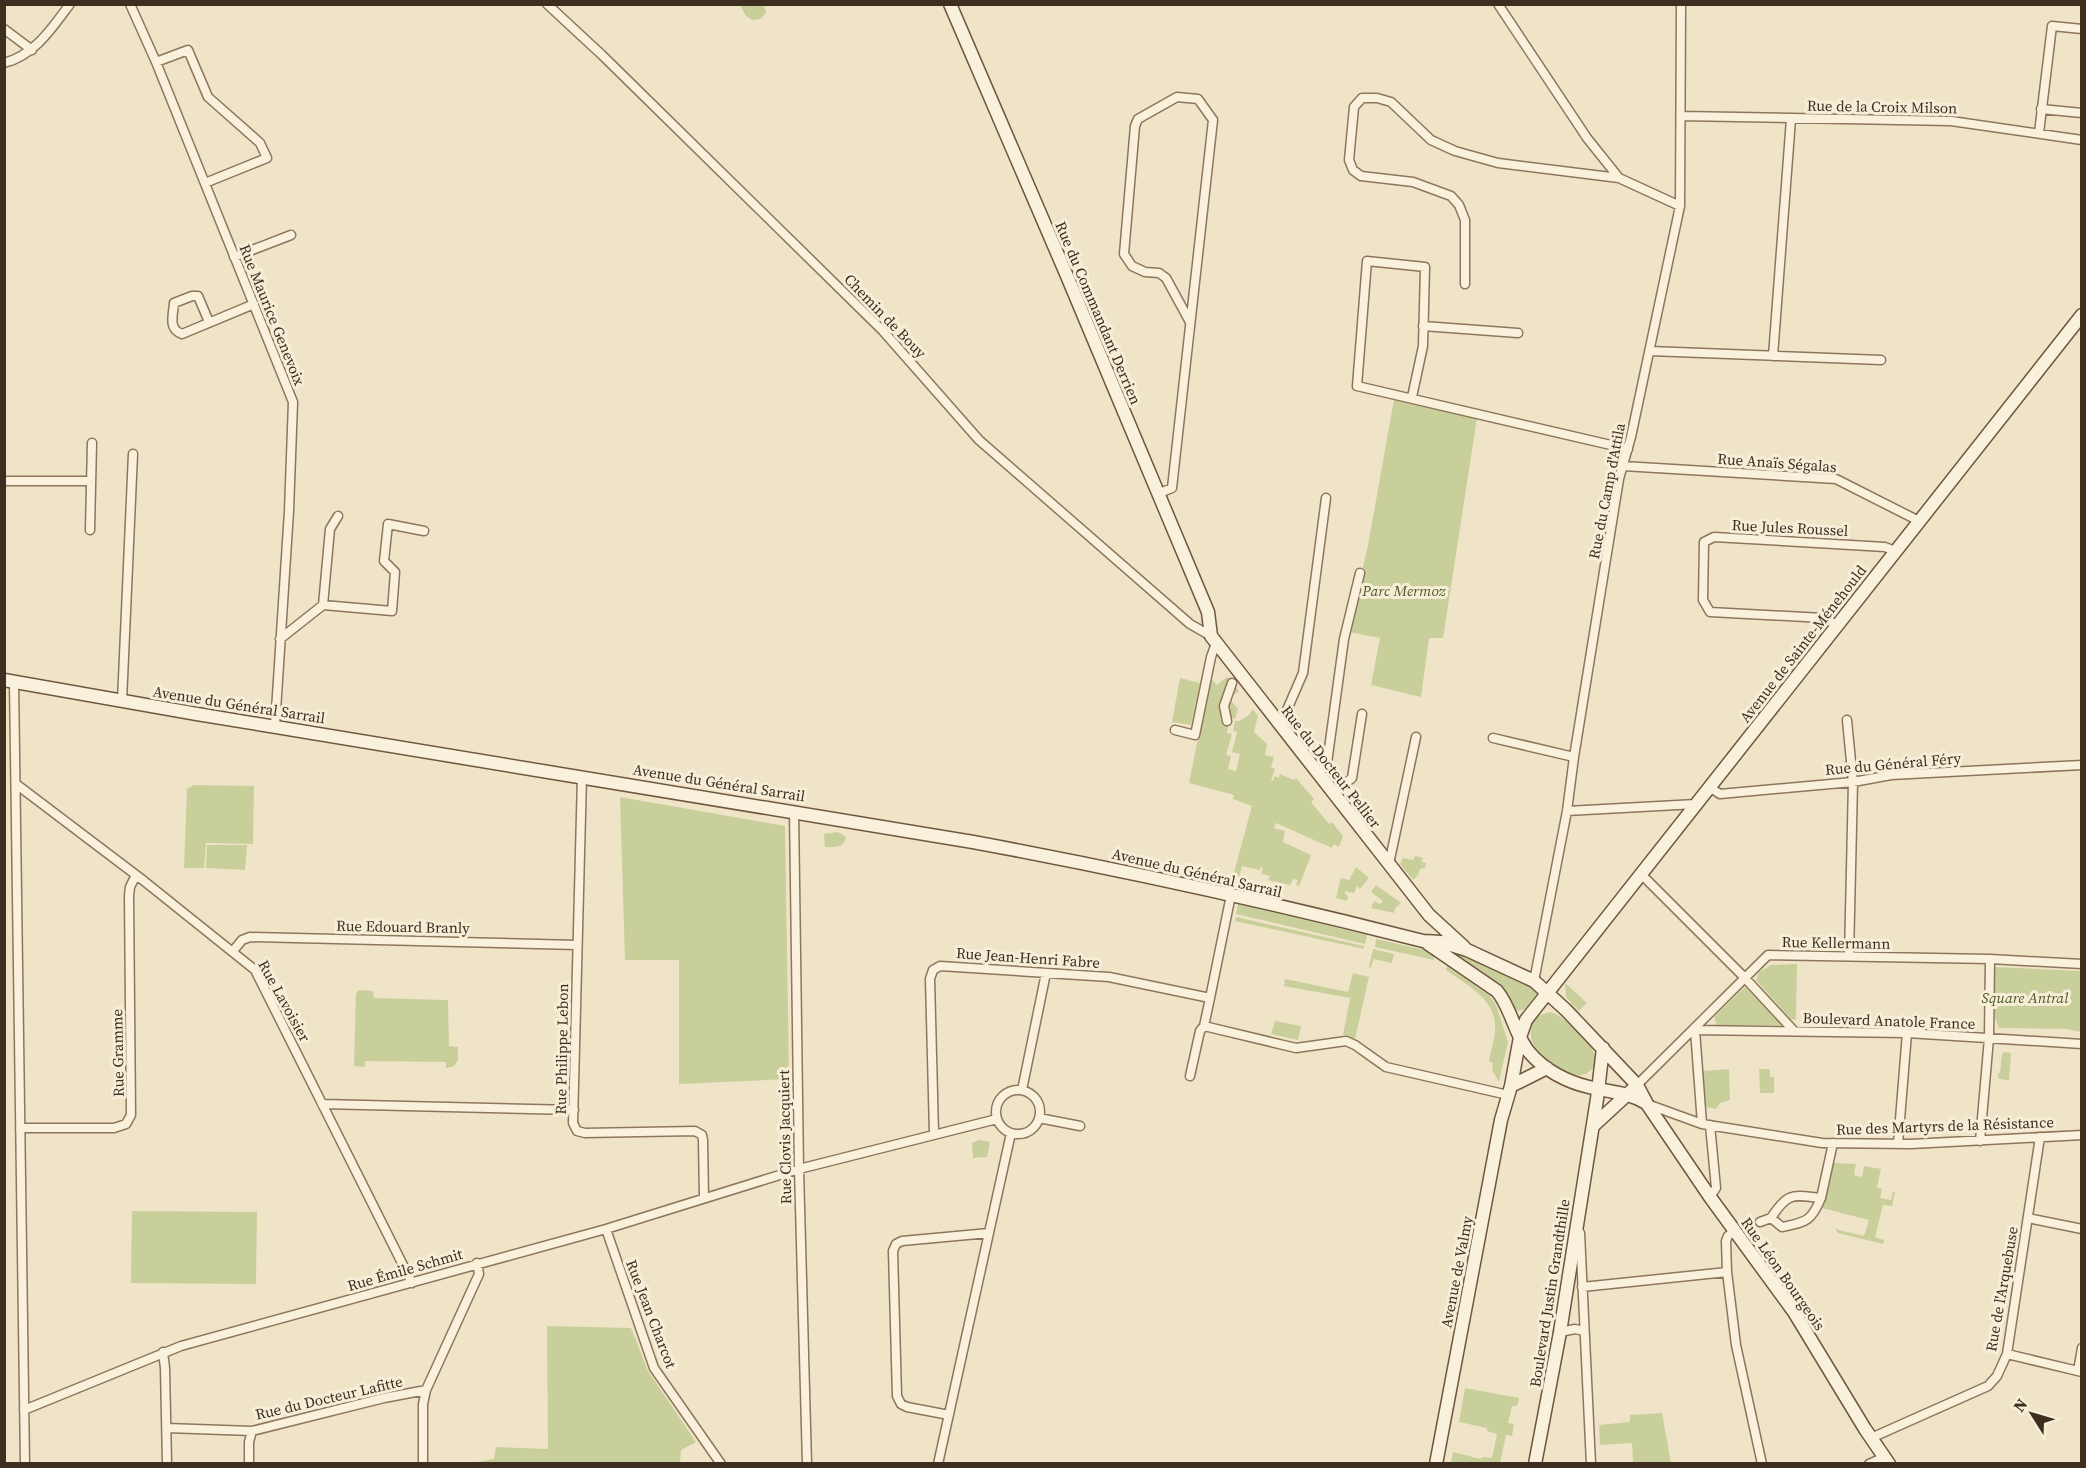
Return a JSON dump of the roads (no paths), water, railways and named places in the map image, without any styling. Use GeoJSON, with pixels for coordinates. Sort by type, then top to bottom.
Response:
{"type":"FeatureCollection","features":[{"type":"Feature","properties":{"kind":"main road","name":"Rue du Commandant Derrien"},"geometry":{"type":"LineString","coordinates":[[950,4],[1208,612],[1213,640]]}},
{"type":"Feature","properties":{"kind":"main road","name":"Avenue de Sainte-Ménehould"},"geometry":{"type":"LineString","coordinates":[[1520,1037],[1526,1020],[1895,551],[2077,329],[2082,315]]}},
{"type":"Feature","properties":{"kind":"main road","name":"Rue du Docteur Pellier"},"geometry":{"type":"LineString","coordinates":[[1213,640],[1429,915],[1467,950]]}},
{"type":"Feature","properties":{"kind":"main road","name":"Avenue du Général Sarrail"},"geometry":{"type":"LineString","coordinates":[[10,681],[794,811],[1067,860],[1232,895],[1444,947]]}},
{"type":"Feature","properties":{"kind":"main road","name":"Rue du Docteur Pellier"},"geometry":{"type":"LineString","coordinates":[[1429,915],[1444,947]]}},
{"type":"Feature","properties":{"kind":"main road"},"geometry":{"type":"LineString","coordinates":[[1444,947],[1467,950]]}},
{"type":"Feature","properties":{"kind":"main road"},"geometry":{"type":"LineString","coordinates":[[1444,947],[1497,991],[1528,1052],[1546,1068],[1510,1091]]}},
{"type":"Feature","properties":{"kind":"main road","name":"Rue Léon Bourgeois"},"geometry":{"type":"LineString","coordinates":[[1467,950],[1534,981],[1548,992],[1637,1085],[1647,1104],[1710,1197],[1794,1312],[1886,1460]]}},
{"type":"Feature","properties":{"kind":"main road","name":"Avenue de Valmy"},"geometry":{"type":"LineString","coordinates":[[1436,1464],[1501,1120],[1510,1091],[1520,1037]]}},
{"type":"Feature","properties":{"kind":"main road","name":"Boulevard Justin Grandthille"},"geometry":{"type":"LineString","coordinates":[[1535,1464],[1560,1332],[1598,1094],[1603,1048]]}},
{"type":"Feature","properties":{"kind":"main road","name":"Rue Léon Bourgeois"},"geometry":{"type":"LineString","coordinates":[[1546,1068],[1598,1094],[1627,1094],[1647,1104]]}},
{"type":"Feature","properties":{"kind":"main road"},"geometry":{"type":"LineString","coordinates":[[1585,1086],[1595,1080],[1600,1073]]}},
{"type":"Feature","properties":{"kind":"main road"},"geometry":{"type":"LineString","coordinates":[[1593,1126],[1637,1085]]}},
{"type":"Feature","properties":{"kind":"street"},"geometry":{"type":"LineString","coordinates":[[4,63],[15,60],[32,50],[70,4]]}},
{"type":"Feature","properties":{"kind":"street","name":"Rue Maurice Genevoix"},"geometry":{"type":"LineString","coordinates":[[130,4],[156,62],[293,402],[289,511],[275,726]]}},
{"type":"Feature","properties":{"kind":"street","name":"Chemin de Bouy"},"geometry":{"type":"LineString","coordinates":[[547,4],[884,331],[979,440],[1190,624],[1213,640]]}},
{"type":"Feature","properties":{"kind":"street"},"geometry":{"type":"LineString","coordinates":[[1498,4],[1587,138],[1619,178]]}},
{"type":"Feature","properties":{"kind":"street","name":"Rue du Camp d'Attila"},"geometry":{"type":"LineString","coordinates":[[1534,981],[1567,811],[1606,555],[1623,466],[1680,206],[1682,4]]}},
{"type":"Feature","properties":{"kind":"street"},"geometry":{"type":"LineString","coordinates":[[2039,132],[2052,26],[2082,28]]}},
{"type":"Feature","properties":{"kind":"street"},"geometry":{"type":"LineString","coordinates":[[4,29],[32,50]]}},
{"type":"Feature","properties":{"kind":"street"},"geometry":{"type":"LineString","coordinates":[[156,62],[188,50],[207,97],[260,144],[267,158],[205,183]]}},
{"type":"Feature","properties":{"kind":"street"},"geometry":{"type":"LineString","coordinates":[[1157,494],[1172,488],[1213,120],[1198,99],[1177,98],[1138,119],[1135,126],[1124,254],[1132,266],[1145,272],[1159,273],[1166,278],[1190,322]]}},
{"type":"Feature","properties":{"kind":"street"},"geometry":{"type":"LineString","coordinates":[[1465,284],[1466,220],[1459,205],[1451,196],[1413,182],[1361,176],[1353,170],[1349,160],[1354,107],[1362,98],[1377,98],[1391,102],[1431,140],[1455,151],[1498,163],[1619,178],[1680,206]]}},
{"type":"Feature","properties":{"kind":"street"},"geometry":{"type":"LineString","coordinates":[[2042,110],[2082,113]]}},
{"type":"Feature","properties":{"kind":"street","name":"Rue de la Croix Milson"},"geometry":{"type":"LineString","coordinates":[[1681,116],[1951,121],[2082,140]]}},
{"type":"Feature","properties":{"kind":"street"},"geometry":{"type":"LineString","coordinates":[[1773,356],[1791,119]]}},
{"type":"Feature","properties":{"kind":"street"},"geometry":{"type":"LineString","coordinates":[[234,257],[291,235]]}},
{"type":"Feature","properties":{"kind":"street"},"geometry":{"type":"LineString","coordinates":[[1412,398],[1423,346],[1425,267],[1366,261],[1357,386],[1628,449]]}},
{"type":"Feature","properties":{"kind":"street"},"geometry":{"type":"LineString","coordinates":[[209,322],[198,296],[174,303],[172,325],[176,332],[182,334],[254,304]]}},
{"type":"Feature","properties":{"kind":"street"},"geometry":{"type":"LineString","coordinates":[[1424,326],[1518,333]]}},
{"type":"Feature","properties":{"kind":"street"},"geometry":{"type":"LineString","coordinates":[[1650,351],[1881,360]]}},
{"type":"Feature","properties":{"kind":"street"},"geometry":{"type":"LineString","coordinates":[[90,530],[92,443]]}},
{"type":"Feature","properties":{"kind":"street"},"geometry":{"type":"LineString","coordinates":[[122,701],[133,454]]}},
{"type":"Feature","properties":{"kind":"street","name":"Rue Anaïs Ségalas"},"geometry":{"type":"LineString","coordinates":[[1623,466],[1836,478],[1919,521]]}},
{"type":"Feature","properties":{"kind":"street"},"geometry":{"type":"LineString","coordinates":[[4,481],[91,481]]}},
{"type":"Feature","properties":{"kind":"street"},"geometry":{"type":"LineString","coordinates":[[1280,726],[1303,673],[1326,498]]}},
{"type":"Feature","properties":{"kind":"street"},"geometry":{"type":"LineString","coordinates":[[323,605],[330,529],[338,516]]}},
{"type":"Feature","properties":{"kind":"street"},"geometry":{"type":"LineString","coordinates":[[280,639],[323,605],[392,611],[395,573],[384,561],[388,524],[424,531]]}},
{"type":"Feature","properties":{"kind":"street","name":"Rue Jules Roussel"},"geometry":{"type":"LineString","coordinates":[[1836,625],[1823,618],[1710,612],[1703,600],[1704,542],[1714,537],[1885,547],[1895,551]]}},
{"type":"Feature","properties":{"kind":"street"},"geometry":{"type":"LineString","coordinates":[[1318,774],[1327,763],[1344,639],[1360,573]]}},
{"type":"Feature","properties":{"kind":"street"},"geometry":{"type":"LineString","coordinates":[[1175,730],[1195,735],[1213,640]]}},
{"type":"Feature","properties":{"kind":"street"},"geometry":{"type":"LineString","coordinates":[[10,681],[16,784],[25,1464]]}},
{"type":"Feature","properties":{"kind":"street"},"geometry":{"type":"LineString","coordinates":[[1227,721],[1224,706],[1232,683]]}},
{"type":"Feature","properties":{"kind":"street"},"geometry":{"type":"LineString","coordinates":[[1332,793],[1352,778],[1362,714]]}},
{"type":"Feature","properties":{"kind":"street"},"geometry":{"type":"LineString","coordinates":[[1847,720],[1853,782],[1849,956]]}},
{"type":"Feature","properties":{"kind":"street"},"geometry":{"type":"LineString","coordinates":[[1389,864],[1416,738]]}},
{"type":"Feature","properties":{"kind":"street"},"geometry":{"type":"LineString","coordinates":[[1493,738],[1574,757]]}},
{"type":"Feature","properties":{"kind":"street","name":"Rue du Général Féry"},"geometry":{"type":"LineString","coordinates":[[1709,787],[1720,794],[1853,782],[1892,775],[2082,765]]}},
{"type":"Feature","properties":{"kind":"street","name":"Rue Philippe Lebon"},"geometry":{"type":"LineString","coordinates":[[582,776],[574,1128],[585,1133],[699,1132],[703,1140],[704,1198]]}},
{"type":"Feature","properties":{"kind":"street","name":"Rue Lavoisier"},"geometry":{"type":"LineString","coordinates":[[16,784],[136,875],[255,970],[412,1283]]}},
{"type":"Feature","properties":{"kind":"street"},"geometry":{"type":"LineString","coordinates":[[1567,811],[1696,804]]}},
{"type":"Feature","properties":{"kind":"street","name":"Rue Clovis Jacquiert"},"geometry":{"type":"LineString","coordinates":[[794,811],[799,1168],[807,1464]]}},
{"type":"Feature","properties":{"kind":"street"},"geometry":{"type":"LineString","coordinates":[[1641,874],[1794,1030]]}},
{"type":"Feature","properties":{"kind":"street","name":"Rue Gramme"},"geometry":{"type":"LineString","coordinates":[[20,1128],[114,1128],[126,1124],[131,1115],[129,896],[130,886],[136,875]]}},
{"type":"Feature","properties":{"kind":"street"},"geometry":{"type":"LineString","coordinates":[[1190,1076],[1200,1031],[1204,1026],[1232,895]]}},
{"type":"Feature","properties":{"kind":"street","name":"Rue Edouard Branly"},"geometry":{"type":"LineString","coordinates":[[233,951],[242,940],[250,937],[578,945]]}},
{"type":"Feature","properties":{"kind":"street","name":"Rue Kellermann"},"geometry":{"type":"LineString","coordinates":[[1637,1085],[1695,1030],[1744,977],[1768,955],[1990,959],[2082,964]]}},
{"type":"Feature","properties":{"kind":"street"},"geometry":{"type":"LineString","coordinates":[[1980,1141],[1989,1038],[1990,959]]}},
{"type":"Feature","properties":{"kind":"street","name":"Rue Jean-Henri Fabre"},"geometry":{"type":"LineString","coordinates":[[934,1133],[930,979],[933,970],[940,966],[1109,977],[1210,998]]}},
{"type":"Feature","properties":{"kind":"street"},"geometry":{"type":"LineString","coordinates":[[1022,1090],[1046,973]]}},
{"type":"Feature","properties":{"kind":"street"},"geometry":{"type":"LineString","coordinates":[[1204,1026],[1296,1048],[1346,1041],[1386,1066],[1510,1091]]}},
{"type":"Feature","properties":{"kind":"street"},"geometry":{"type":"LineString","coordinates":[[1695,1030],[1716,1188],[1710,1197]]}},
{"type":"Feature","properties":{"kind":"street","name":"Boulevard Anatole France"},"geometry":{"type":"LineString","coordinates":[[1695,1030],[1907,1033],[2064,1041],[2082,1044]]}},
{"type":"Feature","properties":{"kind":"street"},"geometry":{"type":"LineString","coordinates":[[1898,1144],[1907,1033]]}},
{"type":"Feature","properties":{"kind":"street"},"geometry":{"type":"LineString","coordinates":[[1022,1090],[1036,1100],[1040,1112],[1039,1118],[1036,1124],[1025,1133],[1011,1133],[1000,1125],[996,1111],[1001,1097],[1007,1093],[1022,1090]]}},
{"type":"Feature","properties":{"kind":"street"},"geometry":{"type":"LineString","coordinates":[[322,1104],[573,1110]]}},
{"type":"Feature","properties":{"kind":"street","name":"Rue des Martyrs de la Résistance"},"geometry":{"type":"LineString","coordinates":[[1647,1104],[1706,1125],[1822,1143],[1898,1144],[2082,1135]]}},
{"type":"Feature","properties":{"kind":"street"},"geometry":{"type":"LineString","coordinates":[[1039,1118],[1080,1126]]}},
{"type":"Feature","properties":{"kind":"street"},"geometry":{"type":"LineString","coordinates":[[799,1168],[997,1119]]}},
{"type":"Feature","properties":{"kind":"street"},"geometry":{"type":"LineString","coordinates":[[938,1464],[1011,1133]]}},
{"type":"Feature","properties":{"kind":"street","name":"Rue de l'Arquebuse"},"geometry":{"type":"LineString","coordinates":[[1871,1438],[1988,1386],[1997,1376],[2007,1354],[2040,1137]]}},
{"type":"Feature","properties":{"kind":"street"},"geometry":{"type":"LineString","coordinates":[[1771,1218],[1782,1227],[1804,1222],[1814,1215],[1821,1198],[1833,1143]]}},
{"type":"Feature","properties":{"kind":"street","name":"Rue Émile Schmit"},"geometry":{"type":"LineString","coordinates":[[24,1410],[163,1352],[606,1229],[799,1168]]}},
{"type":"Feature","properties":{"kind":"street"},"geometry":{"type":"LineString","coordinates":[[1760,1222],[1771,1218],[1779,1205],[1790,1196],[1821,1198]]}},
{"type":"Feature","properties":{"kind":"street"},"geometry":{"type":"LineString","coordinates":[[1579,1212],[1591,1464]]}},
{"type":"Feature","properties":{"kind":"street"},"geometry":{"type":"LineString","coordinates":[[2028,1218],[2082,1229]]}},
{"type":"Feature","properties":{"kind":"street","name":"Rue Jean Charcot"},"geometry":{"type":"LineString","coordinates":[[606,1229],[654,1368],[721,1464]]}},
{"type":"Feature","properties":{"kind":"street"},"geometry":{"type":"LineString","coordinates":[[1734,1230],[1726,1241],[1727,1272],[1736,1345],[1762,1464]]}},
{"type":"Feature","properties":{"kind":"street"},"geometry":{"type":"LineString","coordinates":[[949,1415],[907,1407],[901,1404],[897,1396],[893,1251],[896,1244],[902,1241],[989,1233]]}},
{"type":"Feature","properties":{"kind":"street"},"geometry":{"type":"LineString","coordinates":[[423,1464],[423,1404],[426,1390],[479,1274],[477,1263]]}},
{"type":"Feature","properties":{"kind":"street"},"geometry":{"type":"LineString","coordinates":[[1582,1287],[1727,1272]]}},
{"type":"Feature","properties":{"kind":"street"},"geometry":{"type":"LineString","coordinates":[[1560,1332],[1575,1329],[1584,1331]]}},
{"type":"Feature","properties":{"kind":"street"},"geometry":{"type":"LineString","coordinates":[[2007,1354],[2080,1371],[2082,1348]]}},
{"type":"Feature","properties":{"kind":"street"},"geometry":{"type":"LineString","coordinates":[[163,1352],[167,1464]]}},
{"type":"Feature","properties":{"kind":"street","name":"Rue du Docteur Lafitte"},"geometry":{"type":"LineString","coordinates":[[167,1428],[252,1431],[285,1421],[426,1390]]}},
{"type":"Feature","properties":{"kind":"street"},"geometry":{"type":"LineString","coordinates":[[249,1464],[249,1442],[252,1431]]}},
{"type":"Feature","properties":{"kind":"street"},"geometry":{"type":"LineString","coordinates":[[1869,1464],[1886,1460]]}},
{"type":"Feature","properties":{"kind":"park label","name":"Parc Mermoz"},"geometry":{"type":"Point","coordinates":[1404,591]}},
{"type":"Feature","properties":{"kind":"park label","name":"Square Antral"},"geometry":{"type":"Point","coordinates":[2025,998]}}]}
